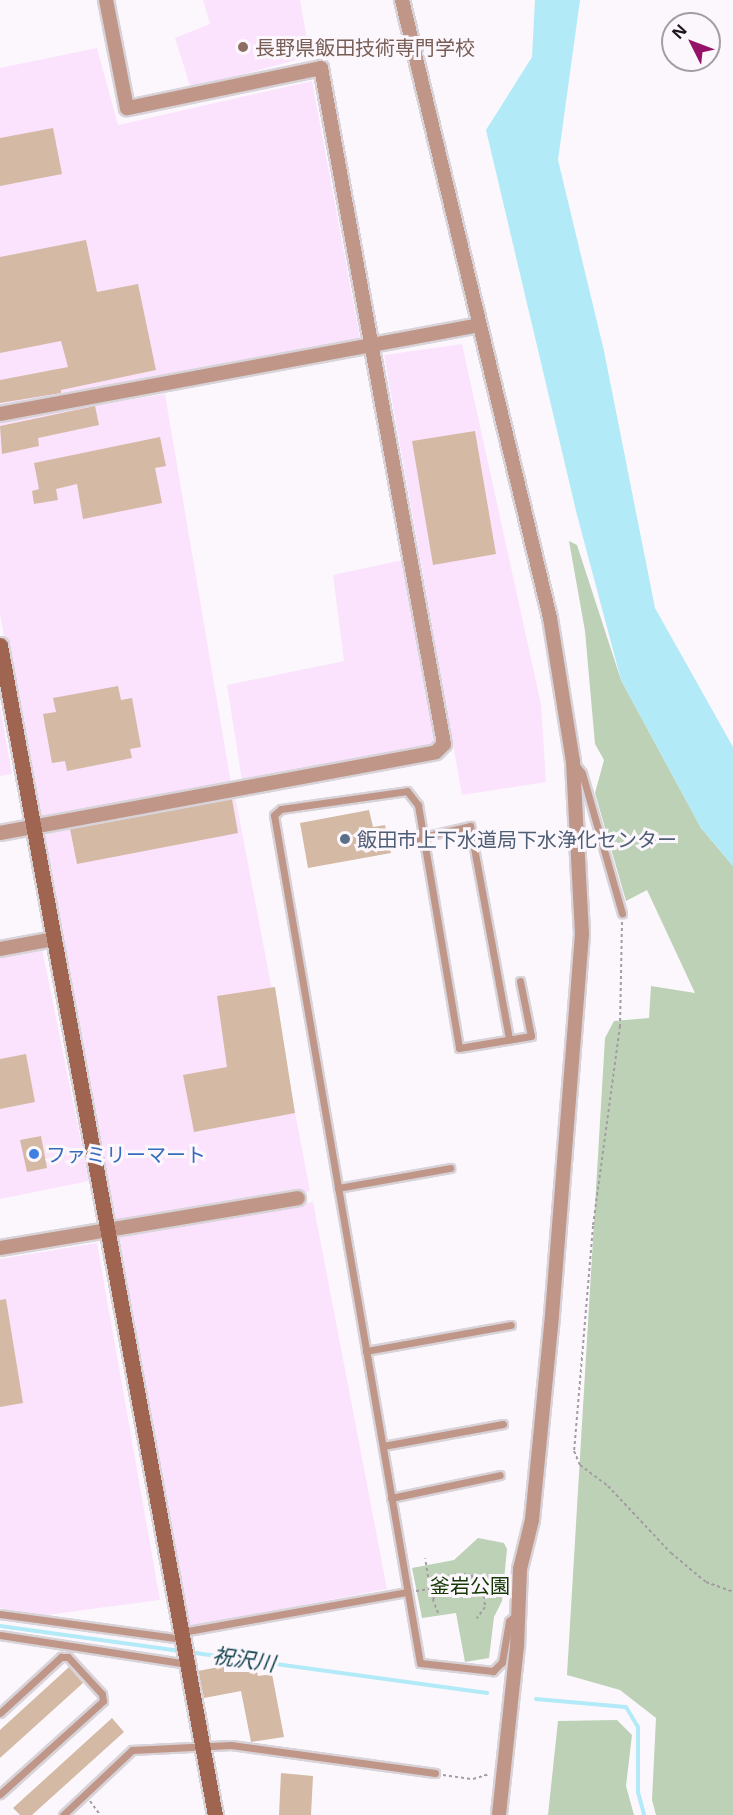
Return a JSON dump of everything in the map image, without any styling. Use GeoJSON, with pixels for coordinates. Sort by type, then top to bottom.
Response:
{"type":"FeatureCollection","features":[{"type":"Feature","properties":{"kind":"street"},"geometry":{"type":"LineString","coordinates":[[0,833],[436,752],[444,744],[321,68],[127,108],[106,0]]}},
{"type":"Feature","properties":{"kind":"street"},"geometry":{"type":"LineString","coordinates":[[402,0],[550,618],[573,762],[582,934],[551,1326],[532,1520],[520,1569],[520,1611],[499,1815]]}},
{"type":"Feature","properties":{"kind":"street"},"geometry":{"type":"LineString","coordinates":[[0,414],[479,325]]}},
{"type":"Feature","properties":{"kind":"street"},"geometry":{"type":"LineString","coordinates":[[0,645],[215,1815]]}},
{"type":"Feature","properties":{"kind":"street"},"geometry":{"type":"LineString","coordinates":[[0,949],[54,939]]}},
{"type":"Feature","properties":{"kind":"street"},"geometry":{"type":"LineString","coordinates":[[0,1248],[298,1198]]}},
{"type":"Feature","properties":{"kind":"lane"},"geometry":{"type":"LineString","coordinates":[[573,762],[582,773],[622,913]]}},
{"type":"Feature","properties":{"kind":"lane"},"geometry":{"type":"LineString","coordinates":[[520,981],[531,1036],[459,1048],[418,804],[407,791],[281,809],[274,815],[420,1664],[494,1671],[502,1662],[509,1621],[520,1611]]}},
{"type":"Feature","properties":{"kind":"lane"},"geometry":{"type":"LineString","coordinates":[[405,841],[470,826],[509,1040]]}},
{"type":"Feature","properties":{"kind":"lane"},"geometry":{"type":"LineString","coordinates":[[338,1188],[450,1168]]}},
{"type":"Feature","properties":{"kind":"lane"},"geometry":{"type":"LineString","coordinates":[[366,1351],[511,1325]]}},
{"type":"Feature","properties":{"kind":"lane"},"geometry":{"type":"LineString","coordinates":[[382,1446],[503,1424]]}},
{"type":"Feature","properties":{"kind":"lane"},"geometry":{"type":"LineString","coordinates":[[391,1498],[500,1475]]}},
{"type":"Feature","properties":{"kind":"lane"},"geometry":{"type":"LineString","coordinates":[[0,1614],[184,1638],[407,1592]]}},
{"type":"Feature","properties":{"kind":"lane"},"geometry":{"type":"LineString","coordinates":[[0,1635],[188,1663]]}},
{"type":"Feature","properties":{"kind":"lane"},"geometry":{"type":"LineString","coordinates":[[0,1713],[61,1657],[68,1658],[102,1694],[103,1701],[0,1794]]}},
{"type":"Feature","properties":{"kind":"lane"},"geometry":{"type":"LineString","coordinates":[[63,1815],[132,1750],[231,1745],[435,1773]]}},
{"type":"Feature","properties":{"kind":"path"},"geometry":{"type":"LineString","coordinates":[[622,913],[620,1026],[593,1227],[574,1451],[580,1465],[608,1486],[671,1553],[706,1582],[733,1592]]}},
{"type":"Feature","properties":{"kind":"path"},"geometry":{"type":"LineString","coordinates":[[425,1558],[430,1589]]}},
{"type":"Feature","properties":{"kind":"path"},"geometry":{"type":"LineString","coordinates":[[438,1613],[433,1600],[436,1588],[449,1575],[471,1575],[486,1599],[477,1618]]}},
{"type":"Feature","properties":{"kind":"path"},"geometry":{"type":"LineString","coordinates":[[407,1592],[436,1588]]}},
{"type":"Feature","properties":{"kind":"path"},"geometry":{"type":"LineString","coordinates":[[435,1773],[473,1779],[482,1773]]}},
{"type":"Feature","properties":{"kind":"path"},"geometry":{"type":"LineString","coordinates":[[85,1794],[100,1815]]}},
{"type":"Feature","properties":{"kind":"shaded area","name":"長野県飯田技術専門学校"},"geometry":{"type":"Polygon","coordinates":[[[203,0],[300,0],[310,56],[191,89],[175,38],[210,24],[203,0]]]}},
{"type":"Feature","properties":{"kind":"shaded area"},"geometry":{"type":"Polygon","coordinates":[[[97,48],[118,125],[312,81],[360,338],[0,406],[0,68],[97,48]]]}},
{"type":"Feature","properties":{"kind":"shaded area"},"geometry":{"type":"Polygon","coordinates":[[[462,344],[541,704],[546,782],[462,795],[384,355],[462,344]]]}},
{"type":"Feature","properties":{"kind":"shaded area"},"geometry":{"type":"Polygon","coordinates":[[[165,394],[231,783],[37,820],[0,614],[0,420],[165,394]]]}},
{"type":"Feature","properties":{"kind":"shaded area"},"geometry":{"type":"Polygon","coordinates":[[[403,560],[436,745],[242,781],[227,685],[344,661],[333,575],[403,560]]]}},
{"type":"Feature","properties":{"kind":"shaded area"},"geometry":{"type":"Polygon","coordinates":[[[0,707],[12,774],[0,776],[0,707]]]}},
{"type":"Feature","properties":{"kind":"shaded area"},"geometry":{"type":"Polygon","coordinates":[[[235,795],[310,1191],[112,1223],[40,832],[235,795]]]}},
{"type":"Feature","properties":{"kind":"shaded area"},"geometry":{"type":"Polygon","coordinates":[[[42,949],[89,1181],[0,1199],[0,958],[42,949]]]}},
{"type":"Feature","properties":{"kind":"shaded area"},"geometry":{"type":"Polygon","coordinates":[[[313,1202],[387,1589],[187,1627],[116,1236],[313,1202]]]}},
{"type":"Feature","properties":{"kind":"shaded area"},"geometry":{"type":"Polygon","coordinates":[[[97,1243],[160,1600],[46,1615],[0,1608],[0,1259],[97,1243]]]}},
{"type":"Feature","properties":{"kind":"green space"},"geometry":{"type":"Polygon","coordinates":[[[569,541],[577,545],[621,680],[701,828],[733,866],[733,1815],[656,1815],[652,1800],[656,1718],[620,1690],[567,1675],[605,1038],[614,1021],[649,1018],[651,986],[695,993],[647,890],[626,901],[595,793],[604,760],[595,744],[585,631],[569,541]]]}},
{"type":"Feature","properties":{"kind":"green space","name":"釜岩公園"},"geometry":{"type":"Polygon","coordinates":[[[478,1538],[504,1543],[507,1549],[502,1601],[494,1617],[489,1658],[465,1662],[456,1613],[422,1618],[412,1568],[454,1560],[478,1538]]]}},
{"type":"Feature","properties":{"kind":"green space"},"geometry":{"type":"Polygon","coordinates":[[[617,1720],[632,1735],[626,1786],[634,1815],[548,1815],[558,1721],[617,1720]]]}},
{"type":"Feature","properties":{"kind":"water"},"geometry":{"type":"Polygon","coordinates":[[[535,0],[580,0],[558,160],[604,351],[655,608],[733,747],[733,866],[701,828],[621,680],[577,515],[486,130],[532,57],[535,0]]]}},
{"type":"Feature","properties":{"kind":"building"},"geometry":{"type":"Polygon","coordinates":[[[53,128],[62,174],[0,186],[0,138],[53,128]]]}},
{"type":"Feature","properties":{"kind":"building"},"geometry":{"type":"Polygon","coordinates":[[[86,240],[97,292],[138,284],[156,370],[61,390],[61,393],[0,403],[0,380],[68,367],[61,341],[0,353],[0,257],[86,240]]]}},
{"type":"Feature","properties":{"kind":"building"},"geometry":{"type":"Polygon","coordinates":[[[95,406],[99,425],[38,438],[39,446],[2,454],[0,426],[95,406]]]}},
{"type":"Feature","properties":{"kind":"building"},"geometry":{"type":"Polygon","coordinates":[[[475,431],[496,554],[433,565],[412,441],[475,431]]]}},
{"type":"Feature","properties":{"kind":"building"},"geometry":{"type":"Polygon","coordinates":[[[160,437],[166,466],[155,468],[162,503],[83,519],[77,484],[56,489],[58,500],[34,504],[32,491],[39,489],[34,463],[160,437]]]}},
{"type":"Feature","properties":{"kind":"building"},"geometry":{"type":"Polygon","coordinates":[[[118,686],[121,700],[132,698],[141,747],[130,749],[132,758],[67,771],[65,761],[52,763],[43,714],[56,712],[53,698],[118,686]]]}},
{"type":"Feature","properties":{"kind":"building"},"geometry":{"type":"Polygon","coordinates":[[[232,799],[238,833],[77,864],[70,829],[232,799]]]}},
{"type":"Feature","properties":{"kind":"building","name":"飯田市上下水道局下水浄化センター"},"geometry":{"type":"Polygon","coordinates":[[[369,810],[373,827],[385,825],[391,853],[308,868],[300,823],[369,810]]]}},
{"type":"Feature","properties":{"kind":"building"},"geometry":{"type":"Polygon","coordinates":[[[275,987],[295,1113],[194,1132],[183,1075],[227,1067],[217,996],[275,987]]]}},
{"type":"Feature","properties":{"kind":"building"},"geometry":{"type":"Polygon","coordinates":[[[26,1054],[35,1102],[0,1109],[0,1059],[26,1054]]]}},
{"type":"Feature","properties":{"kind":"building","name":"ファミリーマート"},"geometry":{"type":"Polygon","coordinates":[[[41,1136],[47,1168],[27,1172],[20,1140],[41,1136]]]}},
{"type":"Feature","properties":{"kind":"building"},"geometry":{"type":"Polygon","coordinates":[[[6,1299],[23,1403],[0,1407],[0,1300],[6,1299]]]}},
{"type":"Feature","properties":{"kind":"building"},"geometry":{"type":"Polygon","coordinates":[[[224,1666],[224,1672],[257,1672],[258,1676],[272,1674],[284,1737],[251,1742],[241,1691],[204,1698],[198,1671],[224,1666]]]}},
{"type":"Feature","properties":{"kind":"building"},"geometry":{"type":"Polygon","coordinates":[[[69,1667],[83,1683],[0,1758],[0,1730],[69,1667]]]}},
{"type":"Feature","properties":{"kind":"building"},"geometry":{"type":"Polygon","coordinates":[[[112,1718],[124,1732],[32,1815],[20,1815],[13,1808],[112,1718]]]}},
{"type":"Feature","properties":{"kind":"building"},"geometry":{"type":"Polygon","coordinates":[[[281,1773],[313,1776],[311,1815],[279,1815],[281,1773]]]}},
{"type":"Feature","properties":{"kind":"waterway","name":"祝沢川"},"geometry":{"type":"LineString","coordinates":[[0,1626],[180,1651]]}},
{"type":"Feature","properties":{"kind":"waterway","name":"祝沢川"},"geometry":{"type":"LineString","coordinates":[[188,1652],[487,1693]]}},
{"type":"Feature","properties":{"kind":"waterway","name":"祝沢川"},"geometry":{"type":"LineString","coordinates":[[536,1699],[626,1707],[638,1727],[638,1792],[644,1815]]}},
{"type":"Feature","properties":{"kind":"place","name":"長野県飯田技術専門学校"},"geometry":{"type":"Point","coordinates":[243,47]}},
{"type":"Feature","properties":{"kind":"place","name":"飯田市上下水道局下水浄化センター"},"geometry":{"type":"Point","coordinates":[345,839]}},
{"type":"Feature","properties":{"kind":"place","name":"ファミリーマート"},"geometry":{"type":"Point","coordinates":[34,1154]}}]}
